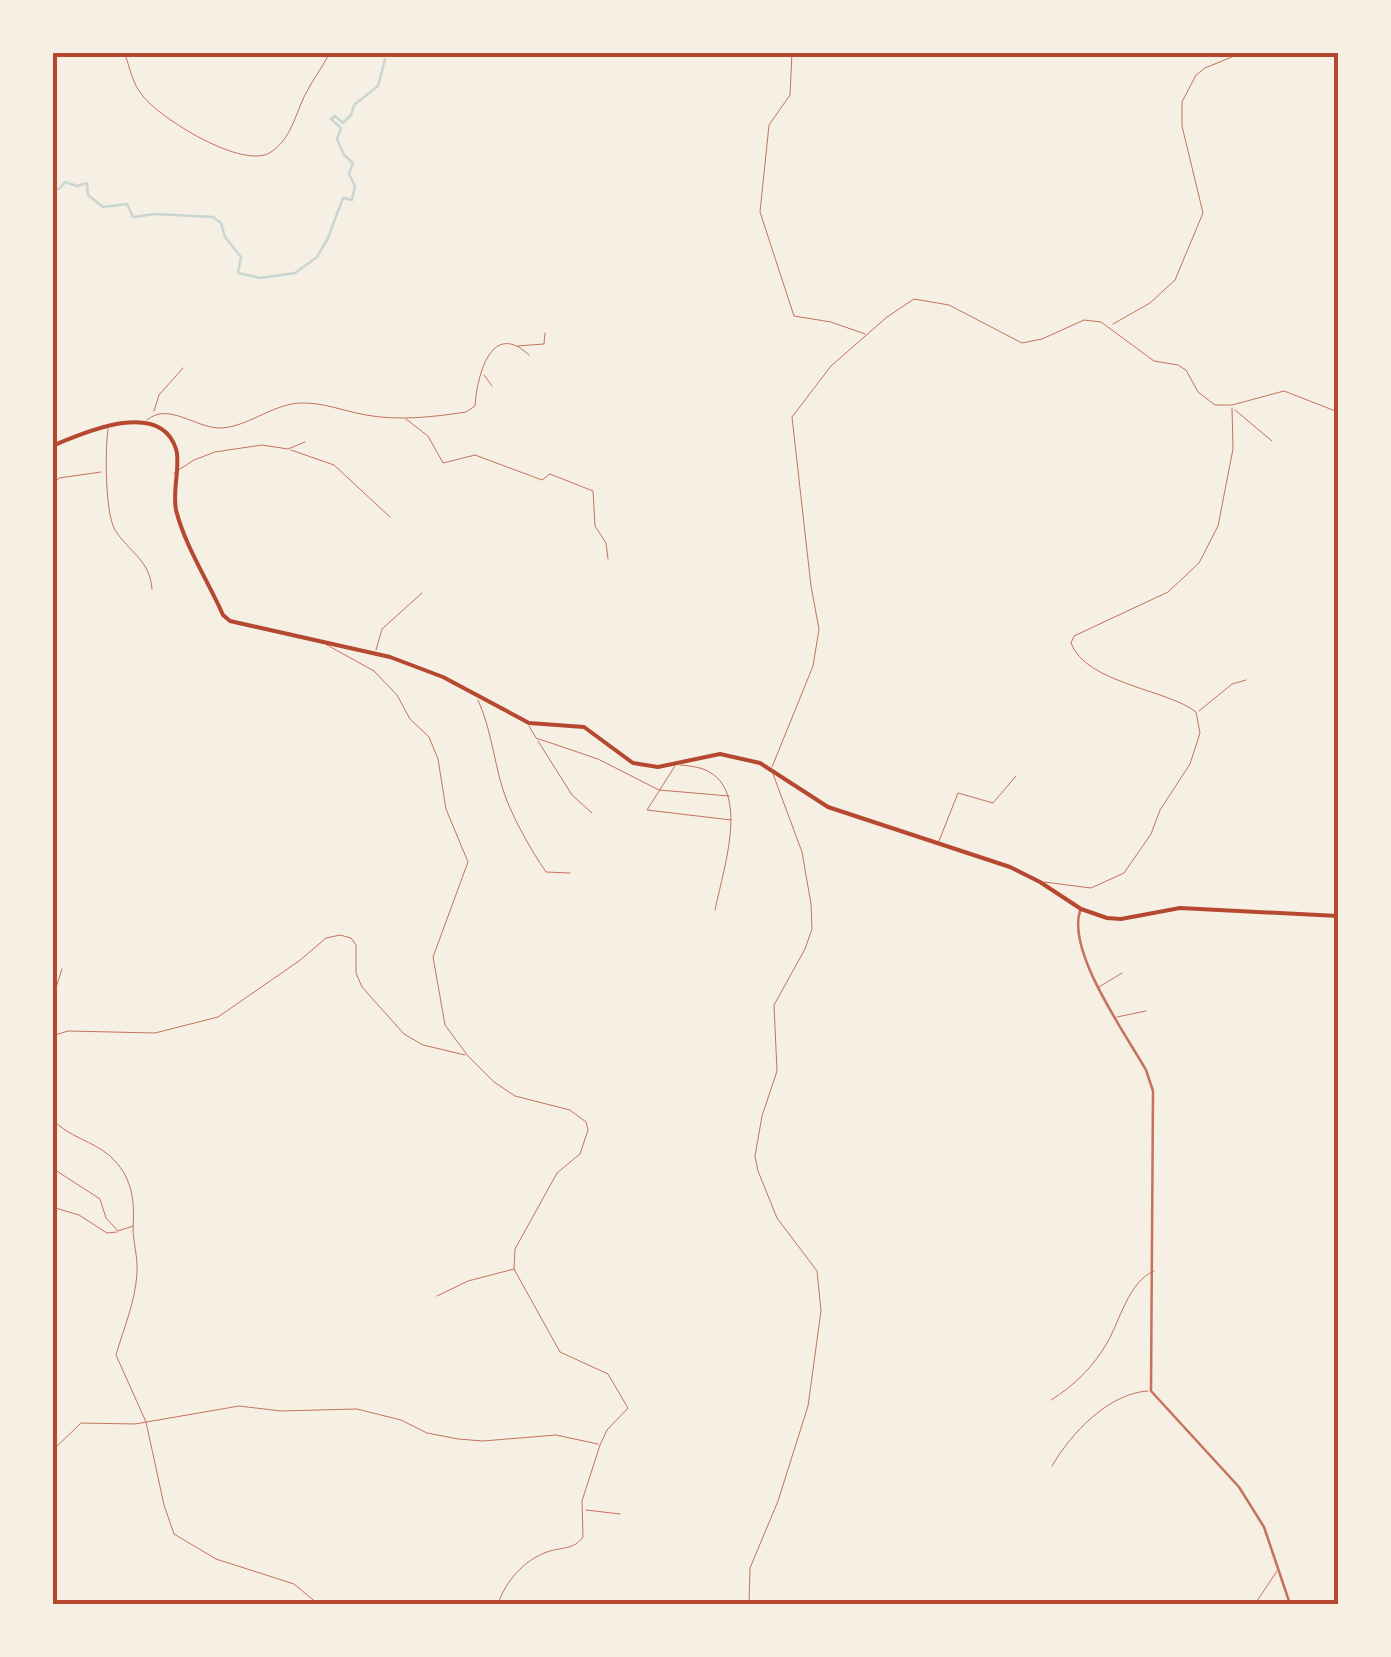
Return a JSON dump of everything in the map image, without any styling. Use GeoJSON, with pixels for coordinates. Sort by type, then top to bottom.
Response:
{"type":"FeatureCollection","features":[{"type":"Feature","properties":{"kind":"main road"},"geometry":{"type":"LineString","coordinates":[[52,446],[108,425],[144,422],[163,432],[175,447],[179,519],[225,618],[376,653],[424,669],[529,723],[584,726],[633,762],[658,767],[720,754],[737,755],[772,768],[828,806],[1010,867],[1081,909],[1120,919],[1170,908],[1338,916]]}},
{"type":"Feature","properties":{"kind":"street"},"geometry":{"type":"LineString","coordinates":[[124,52],[138,89],[152,106],[220,149],[258,157],[277,148],[292,128],[308,89],[330,52]]}},
{"type":"Feature","properties":{"kind":"street"},"geometry":{"type":"LineString","coordinates":[[792,52],[790,95],[769,125],[760,188],[761,223],[794,316],[831,322],[868,335]]}},
{"type":"Feature","properties":{"kind":"street"},"geometry":{"type":"LineString","coordinates":[[1110,326],[1150,303],[1175,280],[1203,214],[1182,126],[1182,102],[1205,68],[1244,52]]}},
{"type":"Feature","properties":{"kind":"street"},"geometry":{"type":"LineString","coordinates":[[749,1604],[750,1568],[778,1502],[808,1406],[822,1311],[817,1271],[777,1218],[755,1156],[762,1116],[777,1071],[774,1006],[812,929],[802,852],[772,768],[814,666],[820,629],[811,586],[792,417],[831,366],[914,299],[950,305],[1022,342],[1042,339],[1084,320],[1110,326],[1154,361],[1186,370],[1198,392],[1215,406],[1232,406],[1284,391],[1338,412]]}},
{"type":"Feature","properties":{"kind":"street"},"geometry":{"type":"LineString","coordinates":[[144,422],[165,412],[218,428],[286,405],[311,403],[372,416],[471,410],[486,358],[498,344],[544,344],[545,334]]}},
{"type":"Feature","properties":{"kind":"street"},"geometry":{"type":"LineString","coordinates":[[514,346],[529,355]]}},
{"type":"Feature","properties":{"kind":"street"},"geometry":{"type":"LineString","coordinates":[[154,414],[159,395],[183,368]]}},
{"type":"Feature","properties":{"kind":"street"},"geometry":{"type":"LineString","coordinates":[[482,372],[492,386]]}},
{"type":"Feature","properties":{"kind":"street"},"geometry":{"type":"LineString","coordinates":[[1232,406],[1272,441]]}},
{"type":"Feature","properties":{"kind":"street"},"geometry":{"type":"LineString","coordinates":[[1040,882],[1090,888],[1124,873],[1190,764],[1200,733],[1196,712],[1188,705],[1104,674],[1073,650],[1070,643],[1074,636],[1168,592],[1199,563],[1218,526],[1233,449],[1232,406]]}},
{"type":"Feature","properties":{"kind":"street"},"geometry":{"type":"LineString","coordinates":[[404,417],[428,436],[443,463],[475,455],[542,480],[550,474],[594,491],[595,526],[606,543],[608,559]]}},
{"type":"Feature","properties":{"kind":"street"},"geometry":{"type":"LineString","coordinates":[[108,425],[105,472],[112,524],[142,559],[152,589]]}},
{"type":"Feature","properties":{"kind":"street"},"geometry":{"type":"LineString","coordinates":[[288,449],[305,442]]}},
{"type":"Feature","properties":{"kind":"street"},"geometry":{"type":"LineString","coordinates":[[174,474],[215,452],[262,446],[288,449],[334,465],[390,517]]}},
{"type":"Feature","properties":{"kind":"street"},"geometry":{"type":"LineString","coordinates":[[52,485],[59,478],[105,472]]}},
{"type":"Feature","properties":{"kind":"street"},"geometry":{"type":"LineString","coordinates":[[376,653],[382,629],[422,593]]}},
{"type":"Feature","properties":{"kind":"street"},"geometry":{"type":"LineString","coordinates":[[319,641],[364,665],[388,684],[435,749],[446,809],[468,862],[434,950],[445,1025],[468,1056],[505,1090],[527,1100],[570,1110],[586,1122],[588,1130],[580,1154],[557,1172],[514,1249],[514,1269],[560,1352],[608,1374],[627,1402],[626,1412],[607,1430],[600,1444],[582,1501],[585,1528],[578,1544],[532,1559],[513,1577],[498,1604]]}},
{"type":"Feature","properties":{"kind":"street"},"geometry":{"type":"LineString","coordinates":[[1196,712],[1232,684],[1246,680]]}},
{"type":"Feature","properties":{"kind":"street"},"geometry":{"type":"LineString","coordinates":[[475,693],[487,719],[507,800],[535,856],[546,872],[570,873]]}},
{"type":"Feature","properties":{"kind":"street"},"geometry":{"type":"LineString","coordinates":[[529,723],[529,730],[572,795],[592,813]]}},
{"type":"Feature","properties":{"kind":"street"},"geometry":{"type":"LineString","coordinates":[[536,738],[598,759],[660,790],[729,796]]}},
{"type":"Feature","properties":{"kind":"street"},"geometry":{"type":"LineString","coordinates":[[714,910],[731,820],[729,796],[719,779],[707,770],[676,764],[647,810],[731,820]]}},
{"type":"Feature","properties":{"kind":"street"},"geometry":{"type":"LineString","coordinates":[[939,841],[958,793],[993,803],[1016,776]]}},
{"type":"Feature","properties":{"kind":"street"},"geometry":{"type":"LineString","coordinates":[[1081,909],[1078,936],[1153,1091],[1150,1391],[1239,1487],[1264,1528],[1290,1604]]}},
{"type":"Feature","properties":{"kind":"street"},"geometry":{"type":"LineString","coordinates":[[52,1036],[68,1031],[165,1032],[218,1016],[299,962],[326,938],[340,935],[351,938],[356,945],[356,973],[362,987],[404,1034],[423,1044],[468,1056]]}},
{"type":"Feature","properties":{"kind":"street"},"geometry":{"type":"LineString","coordinates":[[52,1000],[62,969]]}},
{"type":"Feature","properties":{"kind":"street"},"geometry":{"type":"LineString","coordinates":[[1100,987],[1122,974]]}},
{"type":"Feature","properties":{"kind":"street"},"geometry":{"type":"LineString","coordinates":[[1117,1017],[1146,1011]]}},
{"type":"Feature","properties":{"kind":"street"},"geometry":{"type":"LineString","coordinates":[[52,1119],[64,1130],[106,1152],[122,1170],[135,1205],[135,1291],[116,1355],[146,1422],[174,1534],[216,1560],[294,1584],[318,1604]]}},
{"type":"Feature","properties":{"kind":"street"},"geometry":{"type":"LineString","coordinates":[[52,1168],[100,1199],[104,1216],[118,1231]]}},
{"type":"Feature","properties":{"kind":"street"},"geometry":{"type":"LineString","coordinates":[[52,1206],[78,1215],[106,1233],[133,1226]]}},
{"type":"Feature","properties":{"kind":"street"},"geometry":{"type":"LineString","coordinates":[[437,1296],[468,1281],[514,1269]]}},
{"type":"Feature","properties":{"kind":"street"},"geometry":{"type":"LineString","coordinates":[[1052,1400],[1094,1362],[1138,1284],[1154,1270]]}},
{"type":"Feature","properties":{"kind":"street"},"geometry":{"type":"LineString","coordinates":[[1052,1466],[1061,1450],[1095,1416],[1124,1395],[1150,1391]]}},
{"type":"Feature","properties":{"kind":"street"},"geometry":{"type":"LineString","coordinates":[[52,1451],[81,1423],[146,1422],[236,1406],[280,1411],[357,1409],[401,1420],[427,1433],[458,1439],[556,1435],[600,1444]]}},
{"type":"Feature","properties":{"kind":"street"},"geometry":{"type":"LineString","coordinates":[[582,1510],[620,1514]]}},
{"type":"Feature","properties":{"kind":"street"},"geometry":{"type":"LineString","coordinates":[[1255,1604],[1279,1568]]}},
{"type":"Feature","properties":{"kind":"waterway"},"geometry":{"type":"LineString","coordinates":[[52,188],[59,189],[65,182],[77,186],[87,183],[88,195],[103,207],[127,204],[133,217],[213,217],[221,223],[225,237],[241,257],[238,273],[260,278],[295,273],[317,257],[343,198],[352,200],[355,186],[349,174],[353,163],[344,155],[337,139],[341,128],[331,119],[335,116],[343,123],[354,105],[378,86],[385,59]]}}]}
